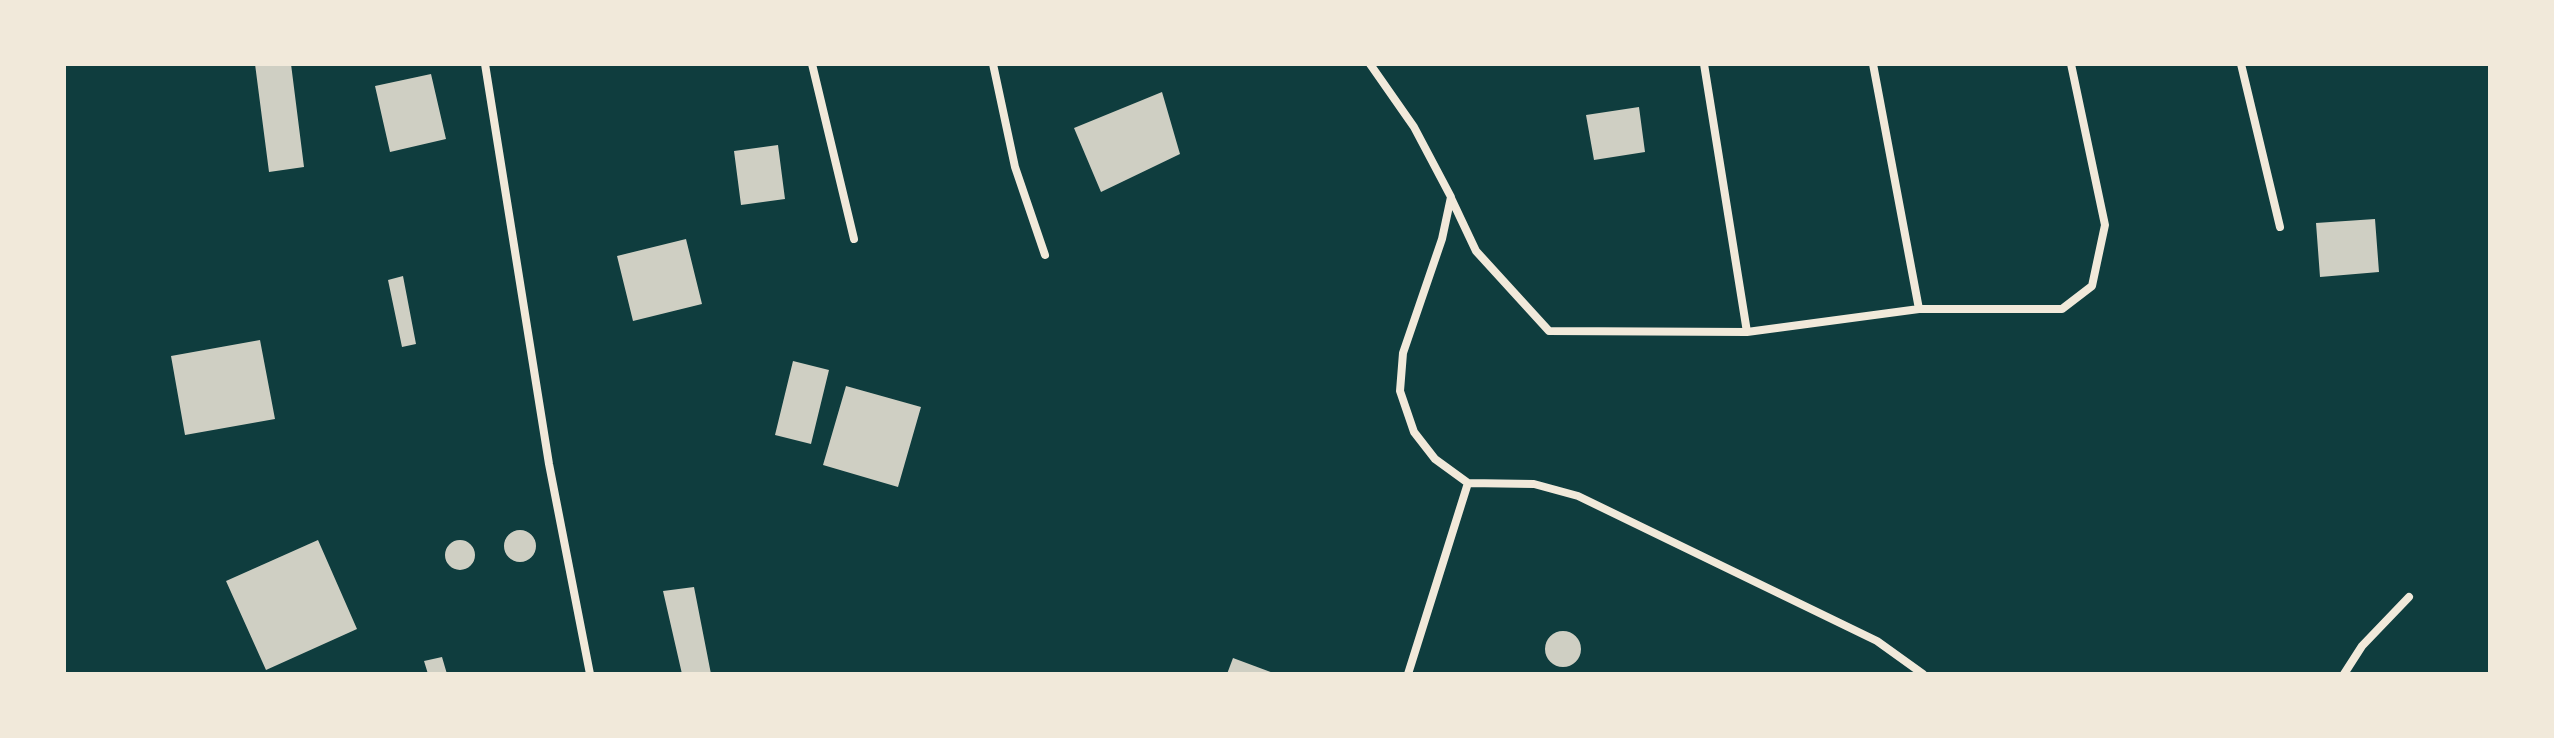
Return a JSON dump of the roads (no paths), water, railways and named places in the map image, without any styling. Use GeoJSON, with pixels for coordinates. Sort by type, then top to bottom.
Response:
{"type":"FeatureCollection","features":[{"type":"Feature","properties":{"kind":"street"},"geometry":{"type":"LineString","coordinates":[[485,64],[549,464],[590,674]]}},
{"type":"Feature","properties":{"kind":"street"},"geometry":{"type":"LineString","coordinates":[[812,64],[854,239]]}},
{"type":"Feature","properties":{"kind":"street"},"geometry":{"type":"LineString","coordinates":[[993,64],[1015,167],[1045,255]]}},
{"type":"Feature","properties":{"kind":"street"},"geometry":{"type":"LineString","coordinates":[[1370,64],[1414,127],[1476,251],[1549,331],[1747,332],[1919,309],[2062,309],[2092,286],[2105,225],[2071,64]]}},
{"type":"Feature","properties":{"kind":"street"},"geometry":{"type":"LineString","coordinates":[[1704,64],[1747,332]]}},
{"type":"Feature","properties":{"kind":"street"},"geometry":{"type":"LineString","coordinates":[[1873,64],[1919,309]]}},
{"type":"Feature","properties":{"kind":"street"},"geometry":{"type":"LineString","coordinates":[[2241,64],[2280,227]]}},
{"type":"Feature","properties":{"kind":"street"},"geometry":{"type":"LineString","coordinates":[[1451,197],[1442,239],[1403,353],[1400,391],[1414,432],[1435,459],[1468,483],[1534,484],[1578,496],[1877,641],[1923,674]]}},
{"type":"Feature","properties":{"kind":"street"},"geometry":{"type":"LineString","coordinates":[[1408,674],[1468,483]]}},
{"type":"Feature","properties":{"kind":"street"},"geometry":{"type":"LineString","coordinates":[[2344,674],[2362,646],[2409,597]]}}]}
